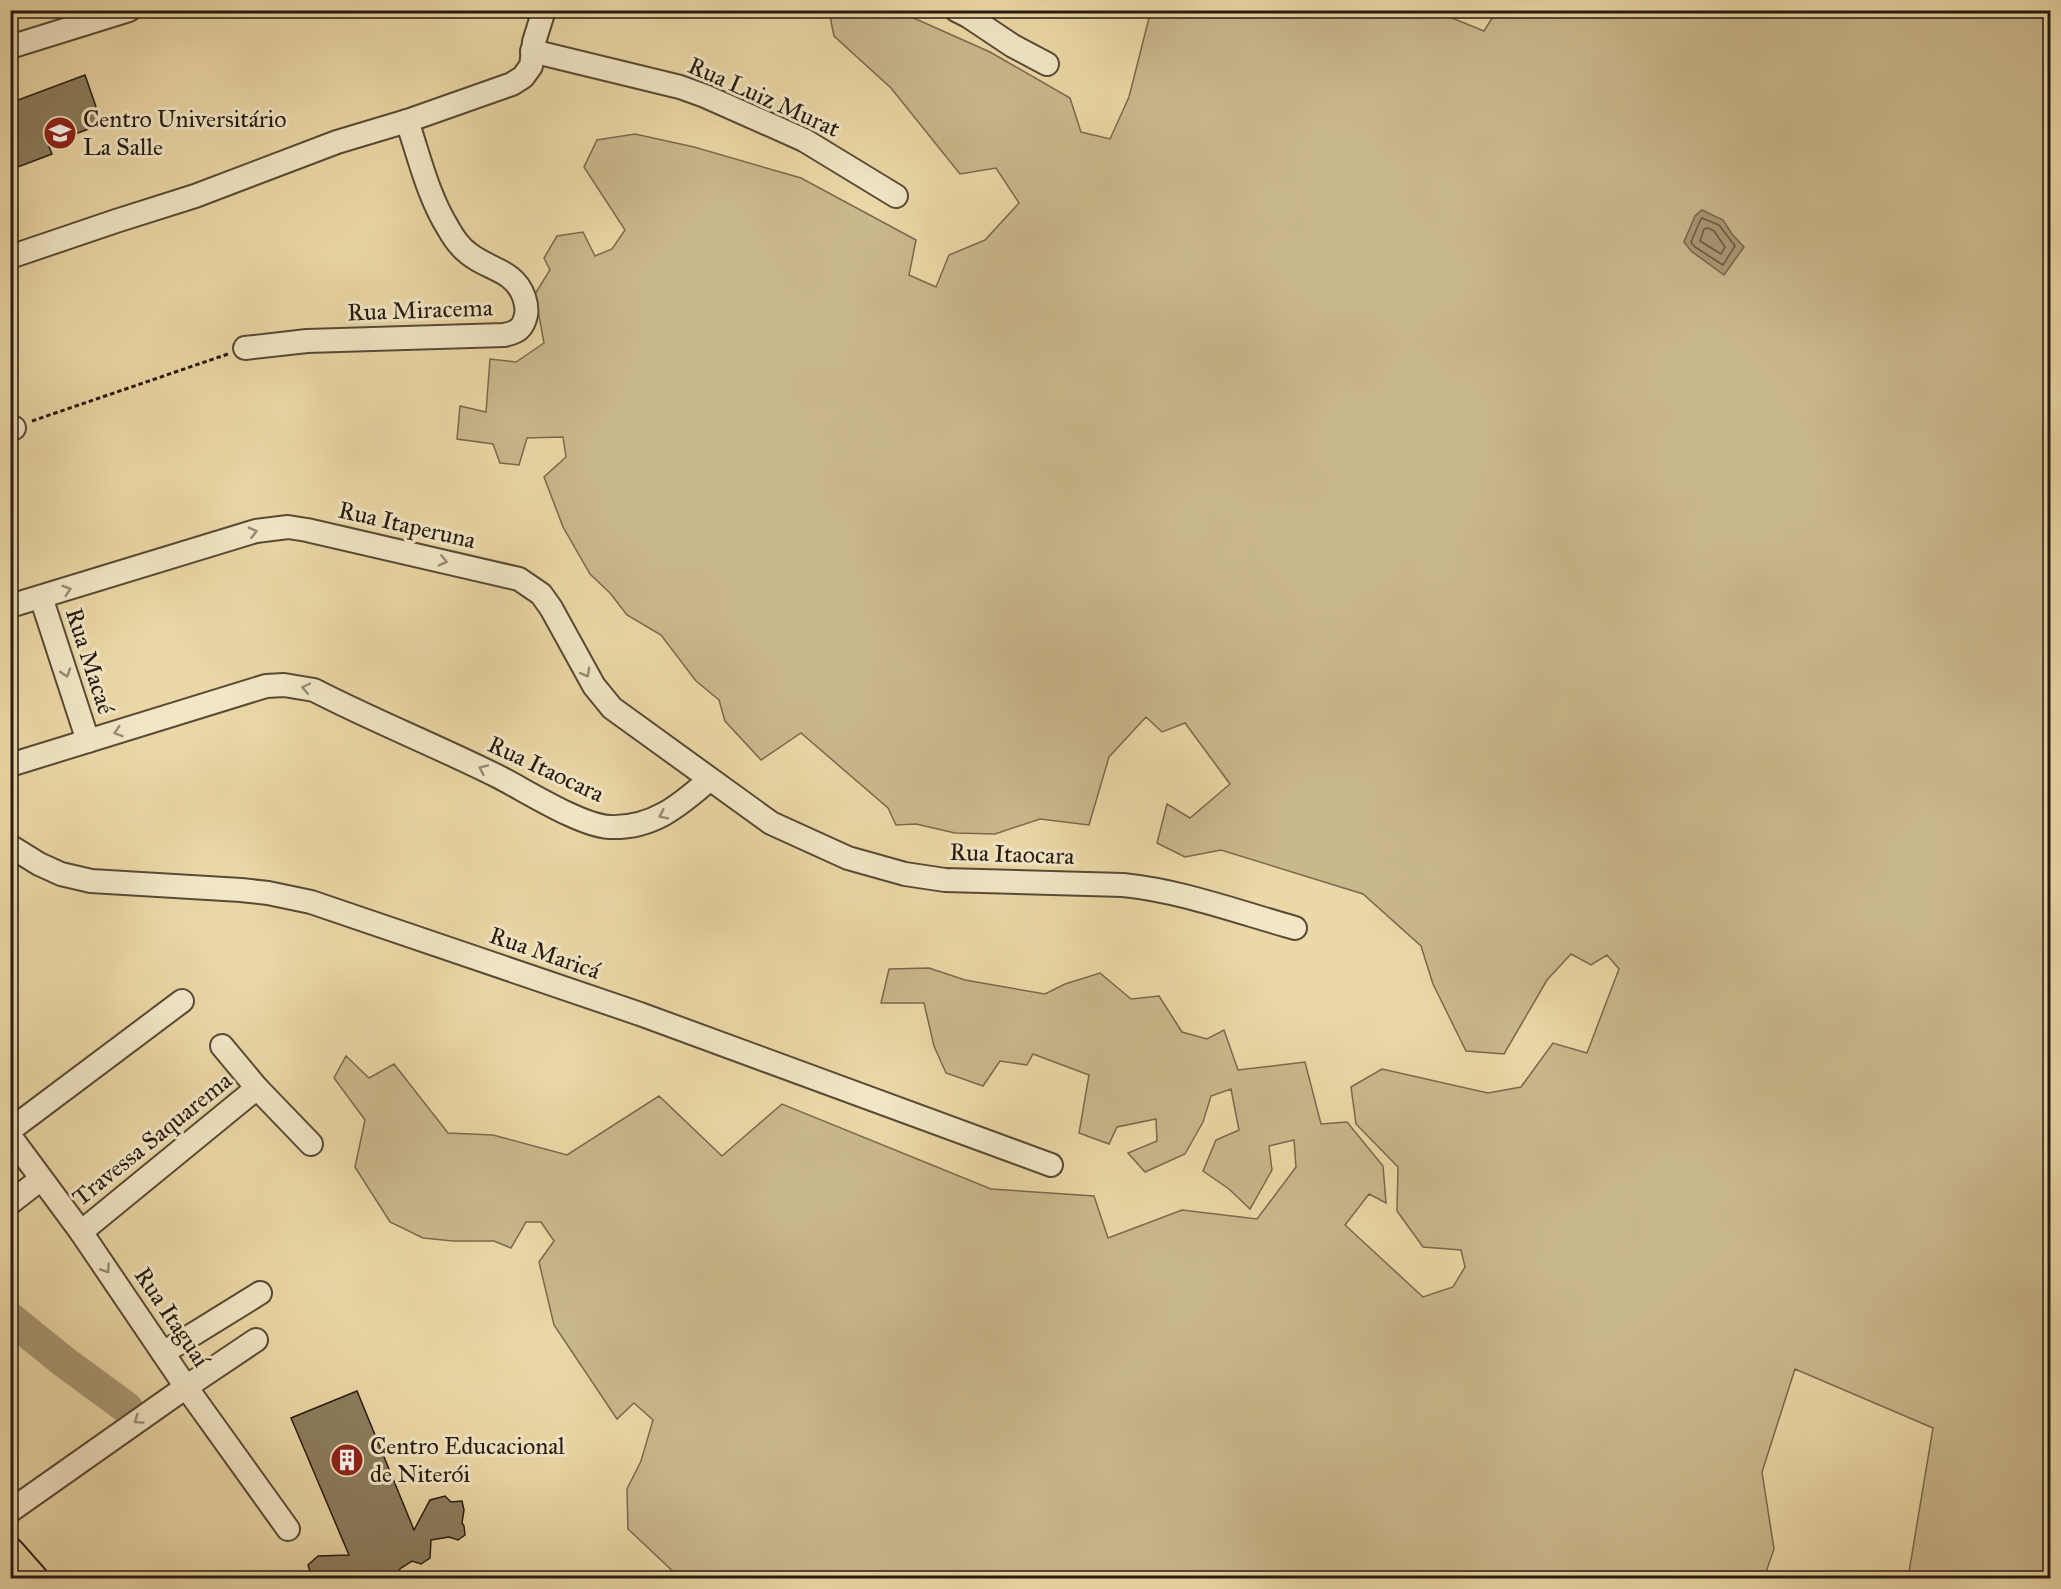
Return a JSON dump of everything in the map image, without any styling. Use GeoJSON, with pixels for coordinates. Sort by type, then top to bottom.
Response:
{"type":"FeatureCollection","features":[{"type":"Feature","properties":{"kind":"main road"},"geometry":{"type":"LineString","coordinates":[[10,1552],[33,1578]]}},
{"type":"Feature","properties":{"kind":"street"},"geometry":{"type":"LineString","coordinates":[[10,47],[129,10]]}},
{"type":"Feature","properties":{"kind":"street"},"geometry":{"type":"LineString","coordinates":[[10,257],[116,220],[195,196],[337,142],[407,121],[512,84],[523,77],[531,66],[532,51],[544,10]]}},
{"type":"Feature","properties":{"kind":"street"},"geometry":{"type":"LineString","coordinates":[[956,10],[1047,64]]}},
{"type":"Feature","properties":{"kind":"street","name":"Rua Luiz Murat"},"geometry":{"type":"LineString","coordinates":[[532,51],[680,87],[705,96],[804,140],[896,196]]}},
{"type":"Feature","properties":{"kind":"street","name":"Rua Miracema"},"geometry":{"type":"LineString","coordinates":[[245,348],[307,341],[504,335],[517,332],[524,324],[527,312],[517,283],[507,274],[469,254],[448,228],[437,208],[407,121]]}},
{"type":"Feature","properties":{"kind":"street","name":"Rua Itaperuna"},"geometry":{"type":"LineString","coordinates":[[10,606],[256,531],[282,527],[307,530],[519,579],[541,594],[594,686],[612,708],[709,780]]}},
{"type":"Feature","properties":{"kind":"street","name":"Rua Macaé"},"geometry":{"type":"LineString","coordinates":[[41,597],[88,741]]}},
{"type":"Feature","properties":{"kind":"street","name":"Rua Itaocara"},"geometry":{"type":"LineString","coordinates":[[10,765],[266,686],[284,685],[314,690],[496,775],[581,819],[607,827],[643,823],[661,816],[677,807],[709,780],[771,823],[848,858],[905,874],[945,880],[1146,887],[1295,928]]}},
{"type":"Feature","properties":{"kind":"street","name":"Rua Maricá"},"geometry":{"type":"LineString","coordinates":[[10,846],[39,864],[61,874],[91,881],[241,890],[268,893],[311,903],[640,1014],[1051,1165]]}},
{"type":"Feature","properties":{"kind":"street"},"geometry":{"type":"LineString","coordinates":[[10,1130],[182,1001]]}},
{"type":"Feature","properties":{"kind":"street"},"geometry":{"type":"LineString","coordinates":[[222,1046],[257,1088],[311,1144]]}},
{"type":"Feature","properties":{"kind":"street","name":"Travessa Saquarema"},"geometry":{"type":"LineString","coordinates":[[81,1232],[257,1088]]}},
{"type":"Feature","properties":{"kind":"street","name":"Rua Itaguaí"},"geometry":{"type":"LineString","coordinates":[[10,1136],[81,1232],[186,1387],[288,1529]]}},
{"type":"Feature","properties":{"kind":"street"},"geometry":{"type":"LineString","coordinates":[[10,1203],[40,1179]]}},
{"type":"Feature","properties":{"kind":"street"},"geometry":{"type":"LineString","coordinates":[[164,1353],[260,1293]]}},
{"type":"Feature","properties":{"kind":"street"},"geometry":{"type":"LineString","coordinates":[[10,1511],[256,1340]]}},
{"type":"Feature","properties":{"kind":"path"},"geometry":{"type":"LineString","coordinates":[[12,428],[245,348]]}},
{"type":"Feature","properties":{"kind":"shaded area"},"geometry":{"type":"Polygon","coordinates":[[[1497,10],[2050,11],[2050,1578],[1908,1578],[1933,1428],[1795,1369],[1762,1472],[1774,1549],[1764,1578],[680,1578],[628,1529],[627,1489],[641,1461],[653,1420],[634,1403],[617,1419],[554,1325],[539,1262],[554,1241],[541,1222],[526,1222],[511,1248],[494,1241],[423,1238],[390,1222],[355,1167],[365,1120],[334,1078],[346,1056],[369,1078],[394,1064],[448,1133],[493,1135],[567,1155],[659,1096],[722,1156],[782,1104],[991,1189],[1094,1196],[1108,1238],[1182,1210],[1257,1219],[1296,1167],[1294,1140],[1269,1146],[1272,1170],[1250,1209],[1229,1189],[1203,1171],[1216,1140],[1239,1130],[1231,1089],[1211,1096],[1203,1122],[1185,1154],[1145,1172],[1128,1153],[1157,1141],[1156,1119],[1117,1127],[1109,1144],[1079,1133],[1089,1075],[1033,1054],[1027,1065],[1000,1061],[983,1086],[946,1073],[934,1046],[924,1003],[881,1003],[889,969],[929,968],[965,980],[1045,994],[1065,984],[1100,973],[1131,999],[1159,996],[1182,1032],[1207,1039],[1224,1030],[1238,1070],[1305,1062],[1321,1124],[1347,1122],[1383,1166],[1386,1203],[1369,1194],[1345,1225],[1423,1297],[1453,1287],[1465,1267],[1461,1250],[1423,1247],[1397,1211],[1398,1167],[1356,1124],[1351,1087],[1382,1069],[1488,1093],[1521,1087],[1553,1043],[1587,1053],[1619,969],[1607,955],[1591,965],[1571,954],[1547,980],[1504,1054],[1466,1051],[1433,984],[1421,946],[1363,894],[1221,850],[1185,857],[1157,843],[1167,804],[1190,818],[1230,784],[1185,723],[1162,732],[1146,717],[1109,757],[1089,825],[1040,819],[995,834],[955,833],[916,824],[896,825],[888,808],[801,733],[761,760],[725,721],[719,700],[696,681],[661,635],[627,615],[610,593],[590,574],[563,527],[544,477],[566,457],[563,437],[527,438],[519,465],[500,463],[493,444],[457,439],[460,406],[486,412],[490,359],[516,362],[544,343],[535,294],[550,270],[544,258],[557,236],[583,232],[595,256],[612,249],[625,230],[584,167],[597,140],[635,134],[694,147],[801,178],[916,240],[909,275],[936,287],[949,255],[985,240],[1019,203],[996,168],[960,174],[891,88],[834,36],[829,11],[898,11],[990,52],[1070,98],[1081,132],[1110,139],[1129,97],[1149,18],[1139,11],[1435,11],[1484,31],[1497,10]]]}},
{"type":"Feature","properties":{"kind":"water"},"geometry":{"type":"Polygon","coordinates":[[[1702,210],[1723,220],[1744,247],[1724,275],[1691,251],[1684,242],[1695,216],[1702,210]]]}},
{"type":"Feature","properties":{"kind":"building"},"geometry":{"type":"Polygon","coordinates":[[[85,75],[102,124],[48,144],[52,154],[10,170],[10,103],[85,75]]]}},
{"type":"Feature","properties":{"kind":"building"},"geometry":{"type":"Polygon","coordinates":[[[357,1391],[414,1530],[430,1500],[445,1496],[451,1502],[462,1501],[464,1510],[462,1523],[465,1535],[458,1540],[449,1537],[431,1540],[430,1558],[421,1564],[412,1561],[391,1578],[312,1578],[308,1565],[318,1556],[349,1555],[291,1418],[357,1391]]]}},
{"type":"Feature","properties":{"kind":"waterway"},"geometry":{"type":"LineString","coordinates":[[10,1318],[127,1408]]}},
{"type":"Feature","properties":{"kind":"place","name":"Centro Universitário La Salle"},"geometry":{"type":"Point","coordinates":[60,133]}},
{"type":"Feature","properties":{"kind":"place","name":"Centro Educacional de Niterói"},"geometry":{"type":"Point","coordinates":[347,1460]}}]}
